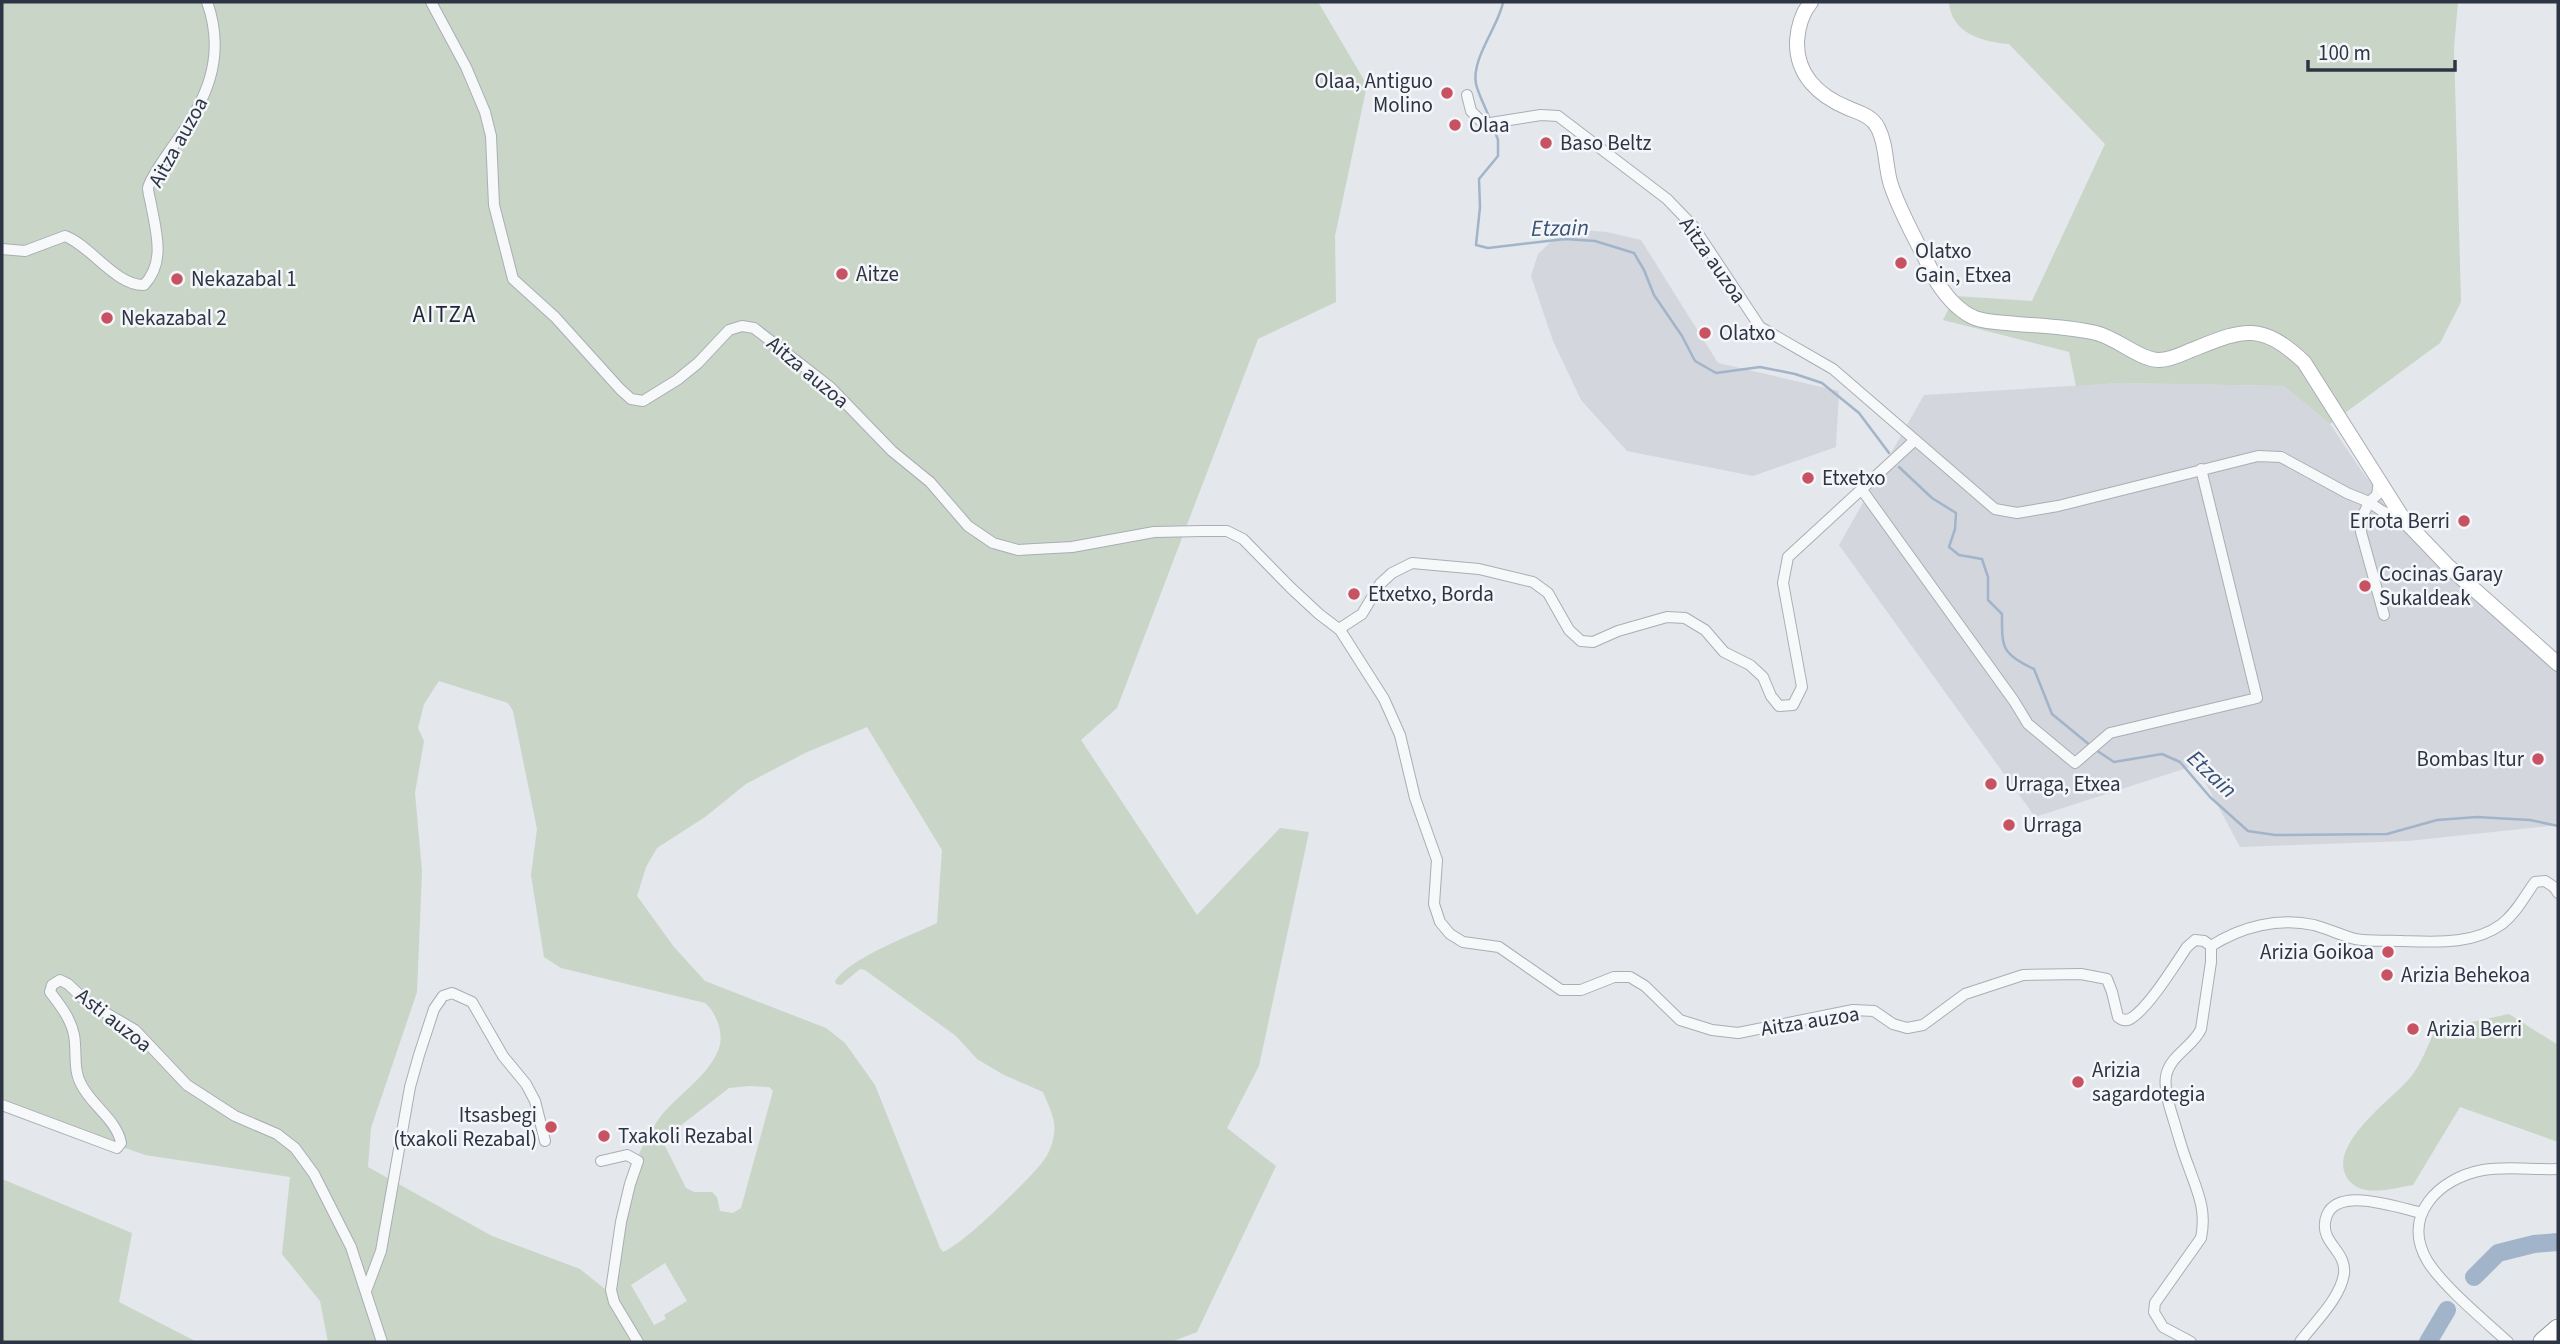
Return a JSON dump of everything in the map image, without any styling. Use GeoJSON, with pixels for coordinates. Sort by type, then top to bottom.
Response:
{"type":"FeatureCollection","features":[{"type":"Feature","properties":{"kind":"highway"},"geometry":{"type":"LineString","coordinates":[[2543,1342],[2558,1329]]}},
{"type":"Feature","properties":{"kind":"street","name":"Aitza auzoa"},"geometry":{"type":"LineString","coordinates":[[2,249],[25,251],[65,236],[76,240],[111,270],[136,285],[144,285],[149,279],[159,250],[148,187],[192,121],[206,92],[215,61],[215,36],[207,2]]}},
{"type":"Feature","properties":{"kind":"street","name":"Aitza auzoa"},"geometry":{"type":"LineString","coordinates":[[431,2],[466,67],[485,112],[491,136],[494,205],[513,279],[555,317],[631,399],[643,401],[677,380],[698,363],[729,330],[742,326],[754,328],[830,387],[892,451],[930,482],[968,526],[993,543],[1018,550],[1072,547],[1154,533],[1227,531],[1243,539],[1291,588],[1339,629],[1384,699],[1400,735],[1415,798],[1437,860],[1434,904],[1440,922],[1450,934],[1463,942],[1499,947],[1561,990],[1581,990],[1614,977],[1630,977],[1645,986],[1680,1020],[1712,1030],[1738,1032],[1853,1010],[1874,1011],[1893,1024],[1907,1028],[1923,1025],[1965,994],[2023,975],[2081,974],[2107,979],[2119,1017],[2132,1019],[2187,947],[2195,940],[2204,941],[2211,946]]}},
{"type":"Feature","properties":{"kind":"street"},"geometry":{"type":"LineString","coordinates":[[1811,2],[1805,9],[1798,28],[1797,45],[1806,78],[1816,90],[1832,101],[1868,116],[1876,124],[1882,135],[1892,188],[1945,296],[1973,317],[2071,328],[2098,334],[2151,359],[2173,357],[2234,333],[2259,333],[2286,345],[2304,362],[2404,520],[2448,566],[2558,664]]}},
{"type":"Feature","properties":{"kind":"street","name":"Aitza auzoa"},"geometry":{"type":"LineString","coordinates":[[1467,96],[1471,111],[1485,124],[1541,115],[1558,116],[1667,199],[1693,226],[1760,327],[1833,369],[1961,483],[1995,509],[2017,513],[2058,506],[2201,469],[2270,455],[2281,457],[2404,520]]}},
{"type":"Feature","properties":{"kind":"street"},"geometry":{"type":"LineString","coordinates":[[1339,629],[1362,614],[1380,584],[1392,573],[1412,563],[1479,569],[1533,582],[1548,593],[1569,629],[1581,640],[1593,642],[1618,631],[1667,617],[1685,618],[1704,630],[1724,652],[1750,665],[1763,677],[1771,696],[1779,706],[1793,705],[1802,687],[1783,583],[1788,557],[1915,440]]}},
{"type":"Feature","properties":{"kind":"street"},"geometry":{"type":"LineString","coordinates":[[1862,490],[2028,724],[2075,763],[2110,733],[2258,698],[2201,469]]}},
{"type":"Feature","properties":{"kind":"street"},"geometry":{"type":"LineString","coordinates":[[2379,481],[2377,495],[2369,502],[2362,518],[2361,532],[2384,615]]}},
{"type":"Feature","properties":{"kind":"street"},"geometry":{"type":"LineString","coordinates":[[2191,1342],[2163,1327],[2154,1312],[2155,1303],[2201,1238],[2203,1226],[2200,1191],[2184,1154],[2165,1087],[2170,1065],[2197,1038],[2201,1029],[2211,946],[2248,928],[2280,922],[2313,925],[2367,941],[2423,944],[2462,940],[2500,925],[2517,911],[2535,882],[2545,881],[2554,887],[2558,894]]}},
{"type":"Feature","properties":{"kind":"street","name":"Asti auzoa"},"geometry":{"type":"LineString","coordinates":[[2,1105],[117,1148],[121,1143],[115,1127],[87,1095],[79,1081],[74,1033],[66,1015],[50,992],[52,985],[60,980],[68,984],[87,1002],[135,1030],[187,1085],[235,1116],[277,1134],[295,1148],[314,1174],[338,1218],[351,1247],[382,1342]]}},
{"type":"Feature","properties":{"kind":"street"},"geometry":{"type":"LineString","coordinates":[[366,1292],[381,1251],[410,1087],[434,1009],[443,996],[452,993],[472,1002],[503,1056],[526,1084],[535,1101],[545,1141]]}},
{"type":"Feature","properties":{"kind":"street"},"geometry":{"type":"LineString","coordinates":[[601,1161],[627,1155],[638,1161],[621,1222],[611,1290],[614,1302],[638,1342]]}},
{"type":"Feature","properties":{"kind":"street"},"geometry":{"type":"LineString","coordinates":[[2508,1342],[2427,1260],[2420,1234],[2422,1213],[2426,1203],[2442,1186],[2470,1173],[2492,1169],[2558,1169]]}},
{"type":"Feature","properties":{"kind":"street"},"geometry":{"type":"LineString","coordinates":[[2300,1342],[2335,1296],[2343,1279],[2341,1257],[2328,1238],[2325,1228],[2326,1217],[2332,1207],[2349,1199],[2422,1213]]}},
{"type":"Feature","properties":{"kind":"shaded area"},"geometry":{"type":"Polygon","coordinates":[[[1564,229],[1607,232],[1641,240],[1718,363],[1839,391],[1836,447],[1753,476],[1627,451],[1581,400],[1553,341],[1531,276],[1538,254],[1564,229]]]}},
{"type":"Feature","properties":{"kind":"shaded area"},"geometry":{"type":"Polygon","coordinates":[[[2119,383],[2284,386],[2330,424],[2363,473],[2438,566],[2558,672],[2558,825],[2408,841],[2240,847],[2196,765],[2035,817],[1839,545],[1924,395],[2119,383]]]}},
{"type":"Feature","properties":{"kind":"green space"},"geometry":{"type":"Polygon","coordinates":[[[2,2],[1318,2],[1367,85],[1335,236],[1336,302],[1258,339],[1117,708],[1081,740],[1197,915],[1280,828],[1309,832],[1259,1066],[1227,1128],[1276,1166],[1197,1332],[1171,1342],[328,1342],[320,1301],[282,1254],[290,1177],[145,1155],[2,1104],[2,2]],[[439,681],[424,704],[418,728],[424,741],[415,793],[422,871],[417,992],[371,1128],[368,1167],[492,1236],[580,1269],[605,1289],[622,1202],[636,1160],[658,1120],[706,1071],[720,1045],[719,1025],[705,1003],[561,968],[544,957],[531,875],[537,829],[513,711],[508,703],[439,681]],[[867,727],[805,753],[746,784],[705,817],[657,848],[646,867],[637,896],[674,947],[705,981],[826,1028],[845,1043],[875,1085],[943,1252],[979,1226],[1041,1164],[1053,1142],[1053,1118],[1043,1092],[1004,1075],[977,1059],[956,1036],[865,970],[860,969],[841,985],[836,984],[835,981],[853,964],[937,923],[942,850],[867,727]],[[769,1087],[729,1088],[662,1140],[686,1188],[694,1192],[712,1192],[717,1197],[720,1211],[733,1213],[741,1208],[773,1091],[769,1087]],[[665,1263],[631,1285],[654,1325],[666,1319],[664,1315],[687,1301],[665,1263]]]}},
{"type":"Feature","properties":{"kind":"green space"},"geometry":{"type":"Polygon","coordinates":[[[1949,2],[2458,2],[2454,48],[2461,302],[2440,343],[2330,424],[2284,386],[2119,383],[2076,386],[2069,352],[1943,320],[1955,296],[2032,301],[2105,144],[2009,44],[1979,38],[1962,28],[1951,13],[1949,2]]]}},
{"type":"Feature","properties":{"kind":"green space"},"geometry":{"type":"Polygon","coordinates":[[[2509,1014],[2558,1045],[2558,1142],[2460,1107],[2413,1185],[2369,1190],[2353,1184],[2347,1178],[2343,1165],[2353,1138],[2414,1073],[2435,1030],[2509,1014]]]}},
{"type":"Feature","properties":{"kind":"green space"},"geometry":{"type":"Polygon","coordinates":[[[2,1179],[132,1233],[119,1302],[197,1342],[2,1342],[2,1179]]]}},
{"type":"Feature","properties":{"kind":"waterway","name":"Etzain"},"geometry":{"type":"LineString","coordinates":[[1490,120],[1477,88],[1476,74],[1481,53],[1503,2]]}},
{"type":"Feature","properties":{"kind":"waterway","name":"Etzain"},"geometry":{"type":"LineString","coordinates":[[1493,126],[1498,140],[1498,156],[1479,179],[1480,207],[1476,245],[1488,248],[1565,239],[1595,241],[1634,253],[1654,295],[1682,336],[1695,361],[1716,373],[1760,367],[1822,383],[1859,413],[1889,453]]}},
{"type":"Feature","properties":{"kind":"waterway","name":"Etzain"},"geometry":{"type":"LineString","coordinates":[[1899,467],[1932,498],[1956,513],[1955,529],[1949,547],[1959,555],[1982,559],[1988,577],[1988,600],[2002,614],[2003,642],[2009,654],[2034,669],[2052,714],[2091,746]]}},
{"type":"Feature","properties":{"kind":"waterway","name":"Etzain"},"geometry":{"type":"LineString","coordinates":[[2096,750],[2114,762],[2162,754],[2180,762],[2210,797],[2248,831],[2275,835],[2387,834],[2437,820],[2477,817],[2530,820],[2558,826]]}},
{"type":"Feature","properties":{"kind":"waterway"},"geometry":{"type":"LineString","coordinates":[[2474,1277],[2498,1253],[2534,1244],[2558,1242]]}},
{"type":"Feature","properties":{"kind":"waterway"},"geometry":{"type":"LineString","coordinates":[[2428,1342],[2447,1310]]}},
{"type":"Feature","properties":{"kind":"place","name":"Olaa, Antiguo Molino"},"geometry":{"type":"Point","coordinates":[1447,93]}},
{"type":"Feature","properties":{"kind":"place","name":"Olaa"},"geometry":{"type":"Point","coordinates":[1455,125]}},
{"type":"Feature","properties":{"kind":"place","name":"Baso Beltz"},"geometry":{"type":"Point","coordinates":[1546,143]}},
{"type":"Feature","properties":{"kind":"place","name":"Olatxo Gain, Etxea"},"geometry":{"type":"Point","coordinates":[1901,263]}},
{"type":"Feature","properties":{"kind":"place","name":"Aitze"},"geometry":{"type":"Point","coordinates":[842,274]}},
{"type":"Feature","properties":{"kind":"place","name":"Nekazabal 1"},"geometry":{"type":"Point","coordinates":[177,279]}},
{"type":"Feature","properties":{"kind":"place","name":"Nekazabal 2"},"geometry":{"type":"Point","coordinates":[107,318]}},
{"type":"Feature","properties":{"kind":"place","name":"Olatxo"},"geometry":{"type":"Point","coordinates":[1705,333]}},
{"type":"Feature","properties":{"kind":"place","name":"Etxetxo"},"geometry":{"type":"Point","coordinates":[1808,478]}},
{"type":"Feature","properties":{"kind":"place","name":"Errota Berri"},"geometry":{"type":"Point","coordinates":[2464,521]}},
{"type":"Feature","properties":{"kind":"place","name":"Cocinas Garay Sukaldeak"},"geometry":{"type":"Point","coordinates":[2365,586]}},
{"type":"Feature","properties":{"kind":"place","name":"Etxetxo, Borda"},"geometry":{"type":"Point","coordinates":[1354,594]}},
{"type":"Feature","properties":{"kind":"place","name":"Bombas Itur"},"geometry":{"type":"Point","coordinates":[2538,759]}},
{"type":"Feature","properties":{"kind":"place","name":"Urraga, Etxea"},"geometry":{"type":"Point","coordinates":[1991,784]}},
{"type":"Feature","properties":{"kind":"place","name":"Urraga"},"geometry":{"type":"Point","coordinates":[2009,825]}},
{"type":"Feature","properties":{"kind":"place","name":"Arizia Goikoa"},"geometry":{"type":"Point","coordinates":[2388,952]}},
{"type":"Feature","properties":{"kind":"place","name":"Arizia Behekoa"},"geometry":{"type":"Point","coordinates":[2387,975]}},
{"type":"Feature","properties":{"kind":"place","name":"Arizia Berri"},"geometry":{"type":"Point","coordinates":[2413,1029]}},
{"type":"Feature","properties":{"kind":"place","name":"Arizia sagardotegia"},"geometry":{"type":"Point","coordinates":[2078,1082]}},
{"type":"Feature","properties":{"kind":"place","name":"Itsasbegi (txakoli Rezabal)"},"geometry":{"type":"Point","coordinates":[551,1127]}},
{"type":"Feature","properties":{"kind":"place","name":"Txakoli Rezabal"},"geometry":{"type":"Point","coordinates":[604,1136]}},
{"type":"Feature","properties":{"kind":"district","name":"AITZA"},"geometry":{"type":"Point","coordinates":[445,314]}}]}
